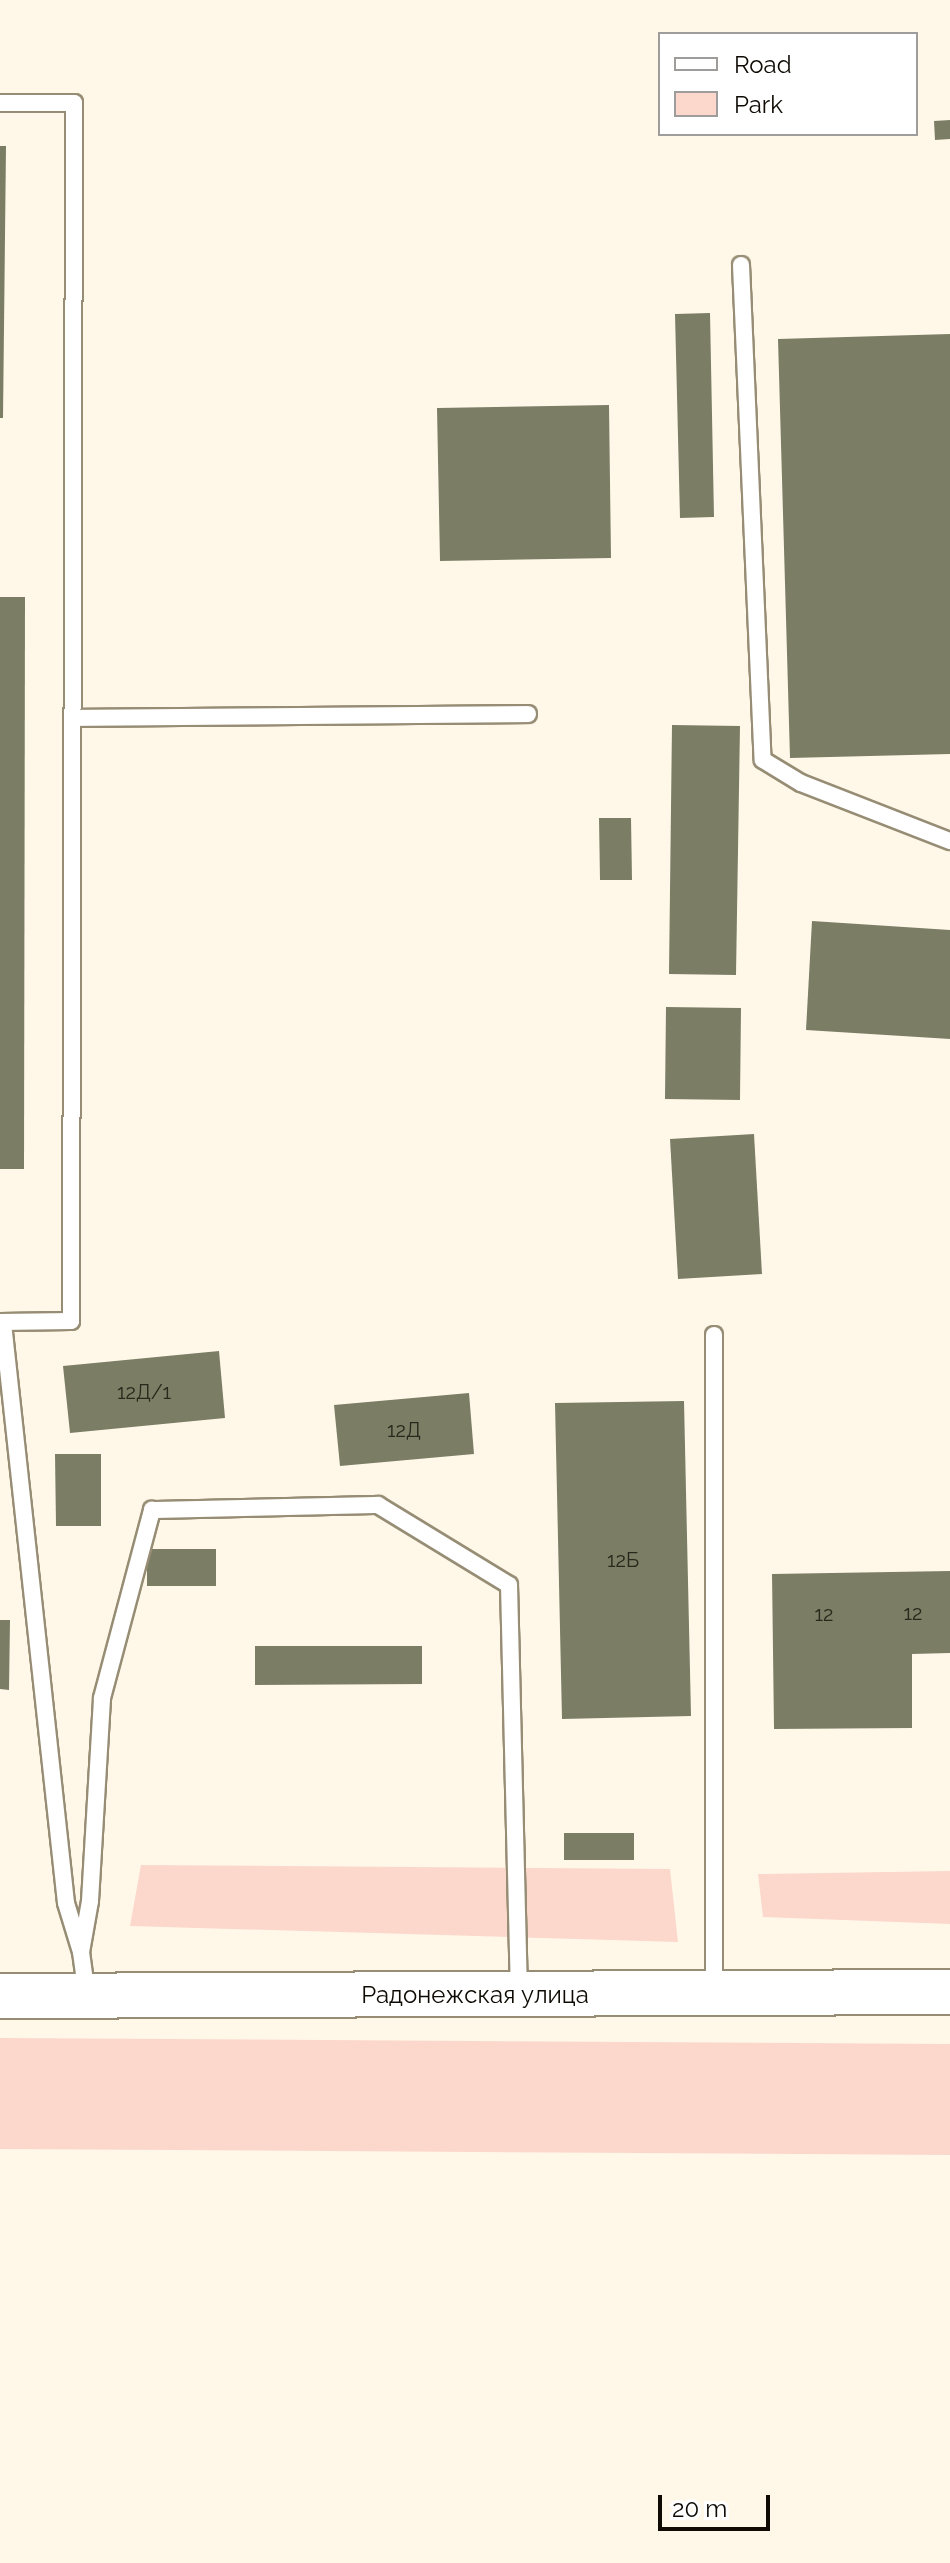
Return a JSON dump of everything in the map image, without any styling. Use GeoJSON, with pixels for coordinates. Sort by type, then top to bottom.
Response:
{"type":"FeatureCollection","features":[{"type":"Feature","properties":{"kind":"street","name":"Радонежская улица"},"geometry":{"type":"LineString","coordinates":[[0,1996],[950,1992]]}},
{"type":"Feature","properties":{"kind":"lane"},"geometry":{"type":"LineString","coordinates":[[0,103],[74,103],[71,1321],[2,1323],[66,1903],[81,1952],[87,1996]]}},
{"type":"Feature","properties":{"kind":"lane"},"geometry":{"type":"LineString","coordinates":[[741,265],[763,760],[801,783],[950,841]]}},
{"type":"Feature","properties":{"kind":"lane"},"geometry":{"type":"LineString","coordinates":[[72,718],[528,714]]}},
{"type":"Feature","properties":{"kind":"lane"},"geometry":{"type":"LineString","coordinates":[[714,1335],[714,1995]]}},
{"type":"Feature","properties":{"kind":"lane"},"geometry":{"type":"LineString","coordinates":[[81,1952],[90,1901],[102,1698],[152,1510],[378,1505],[509,1585],[519,1995]]}},
{"type":"Feature","properties":{"kind":"green space"},"geometry":{"type":"Polygon","coordinates":[[[141,1865],[670,1869],[678,1942],[130,1926],[141,1865]]]}},
{"type":"Feature","properties":{"kind":"green space"},"geometry":{"type":"Polygon","coordinates":[[[950,1871],[950,1924],[763,1917],[758,1874],[950,1871]]]}},
{"type":"Feature","properties":{"kind":"green space"},"geometry":{"type":"Polygon","coordinates":[[[0,2038],[950,2044],[950,2155],[0,2149],[0,2038]]]}},
{"type":"Feature","properties":{"kind":"building"},"geometry":{"type":"Polygon","coordinates":[[[950,120],[950,139],[935,140],[934,121],[950,120]]]}},
{"type":"Feature","properties":{"kind":"building"},"geometry":{"type":"Polygon","coordinates":[[[0,146],[6,146],[3,418],[0,418],[0,146]]]}},
{"type":"Feature","properties":{"kind":"building"},"geometry":{"type":"Polygon","coordinates":[[[710,313],[714,517],[680,518],[675,314],[710,313]]]}},
{"type":"Feature","properties":{"kind":"building"},"geometry":{"type":"Polygon","coordinates":[[[950,334],[950,754],[790,758],[778,339],[950,334]]]}},
{"type":"Feature","properties":{"kind":"building"},"geometry":{"type":"Polygon","coordinates":[[[609,405],[611,558],[440,561],[437,408],[609,405]]]}},
{"type":"Feature","properties":{"kind":"building"},"geometry":{"type":"Polygon","coordinates":[[[0,597],[25,597],[24,1169],[0,1169],[0,597]]]}},
{"type":"Feature","properties":{"kind":"building"},"geometry":{"type":"Polygon","coordinates":[[[672,725],[740,726],[736,975],[669,974],[672,725]]]}},
{"type":"Feature","properties":{"kind":"building"},"geometry":{"type":"Polygon","coordinates":[[[599,818],[631,818],[632,880],[600,880],[599,818]]]}},
{"type":"Feature","properties":{"kind":"building"},"geometry":{"type":"Polygon","coordinates":[[[812,921],[950,930],[950,1039],[806,1030],[812,921]]]}},
{"type":"Feature","properties":{"kind":"building"},"geometry":{"type":"Polygon","coordinates":[[[666,1007],[741,1008],[740,1100],[665,1099],[666,1007]]]}},
{"type":"Feature","properties":{"kind":"building"},"geometry":{"type":"Polygon","coordinates":[[[754,1134],[762,1274],[678,1279],[670,1139],[754,1134]]]}},
{"type":"Feature","properties":{"kind":"building"},"geometry":{"type":"Polygon","coordinates":[[[219,1351],[225,1418],[70,1433],[63,1366],[219,1351]]]}},
{"type":"Feature","properties":{"kind":"building"},"geometry":{"type":"Polygon","coordinates":[[[469,1393],[474,1454],[340,1466],[334,1405],[469,1393]]]}},
{"type":"Feature","properties":{"kind":"building"},"geometry":{"type":"Polygon","coordinates":[[[684,1401],[691,1716],[562,1719],[555,1403],[684,1401]]]}},
{"type":"Feature","properties":{"kind":"building"},"geometry":{"type":"Polygon","coordinates":[[[55,1454],[101,1454],[101,1526],[56,1526],[55,1454]]]}},
{"type":"Feature","properties":{"kind":"building"},"geometry":{"type":"Polygon","coordinates":[[[147,1549],[216,1549],[216,1586],[147,1586],[147,1549]]]}},
{"type":"Feature","properties":{"kind":"building"},"geometry":{"type":"Polygon","coordinates":[[[950,1571],[950,1653],[912,1654],[912,1728],[774,1729],[772,1574],[950,1571]]]}},
{"type":"Feature","properties":{"kind":"building"},"geometry":{"type":"Polygon","coordinates":[[[0,1620],[10,1620],[9,1690],[0,1689],[0,1620]]]}},
{"type":"Feature","properties":{"kind":"building"},"geometry":{"type":"Polygon","coordinates":[[[255,1646],[422,1646],[422,1684],[255,1685],[255,1646]]]}},
{"type":"Feature","properties":{"kind":"building"},"geometry":{"type":"Polygon","coordinates":[[[564,1833],[634,1833],[634,1860],[564,1860],[564,1833]]]}}]}
